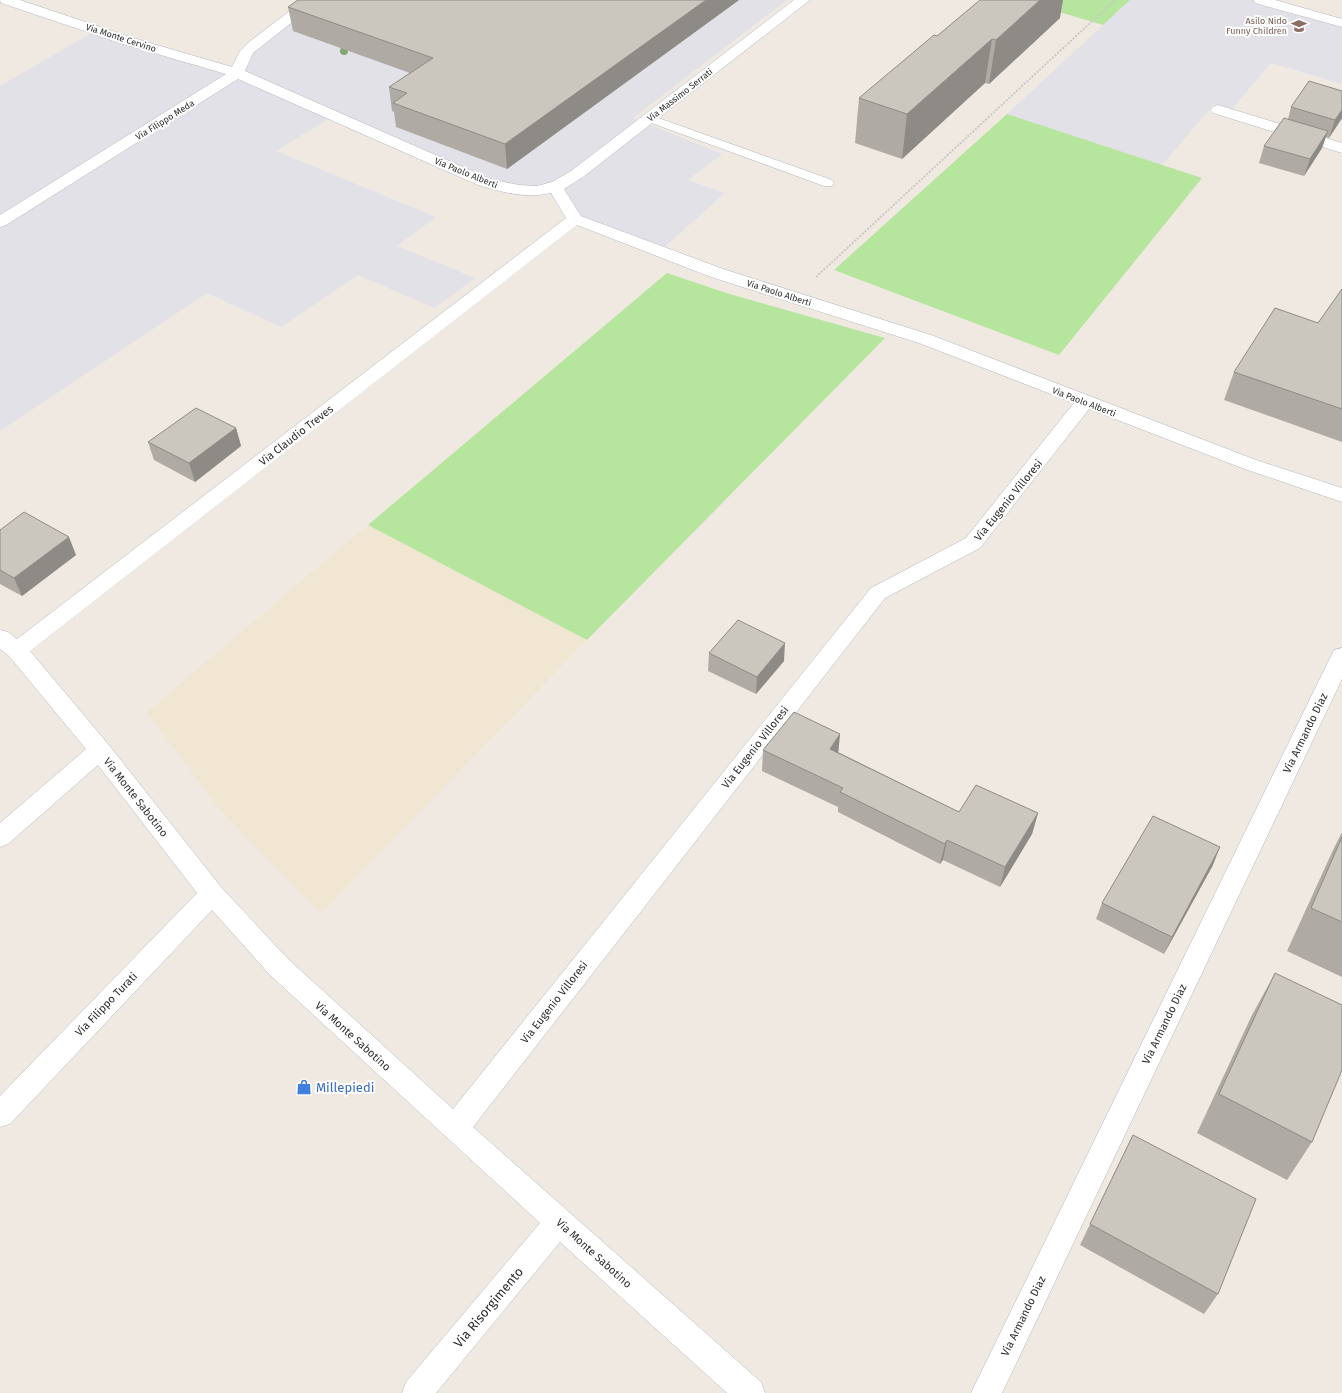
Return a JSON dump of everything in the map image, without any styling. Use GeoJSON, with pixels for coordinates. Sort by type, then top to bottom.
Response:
{"type":"FeatureCollection","features":[{"type":"Feature","properties":{"kind":"street","name":"Via Monte Cervino"},"geometry":{"type":"LineString","coordinates":[[6,0],[128,41],[237,73]]}},
{"type":"Feature","properties":{"kind":"street"},"geometry":{"type":"LineString","coordinates":[[237,73],[247,51],[313,0]]}},
{"type":"Feature","properties":{"kind":"street","name":"Via Massimo Serrati"},"geometry":{"type":"LineString","coordinates":[[555,187],[577,174],[650,119],[803,0]]}},
{"type":"Feature","properties":{"kind":"street"},"geometry":{"type":"LineString","coordinates":[[1260,0],[1279,2],[1342,23]]}},
{"type":"Feature","properties":{"kind":"street","name":"Via Paolo Alberti"},"geometry":{"type":"LineString","coordinates":[[237,73],[484,182],[515,190],[532,191],[555,187]]}},
{"type":"Feature","properties":{"kind":"street","name":"Via Filippo Meda"},"geometry":{"type":"LineString","coordinates":[[0,222],[211,91],[237,73]]}},
{"type":"Feature","properties":{"kind":"street"},"geometry":{"type":"LineString","coordinates":[[1218,110],[1342,148]]}},
{"type":"Feature","properties":{"kind":"street"},"geometry":{"type":"LineString","coordinates":[[555,187],[575,219]]}},
{"type":"Feature","properties":{"kind":"street","name":"Via Paolo Alberti"},"geometry":{"type":"LineString","coordinates":[[575,219],[717,273],[793,299],[925,340],[1249,464],[1342,495]]}},
{"type":"Feature","properties":{"kind":"street","name":"Via Claudio Treves"},"geometry":{"type":"LineString","coordinates":[[8,644],[575,219]]}},
{"type":"Feature","properties":{"kind":"street","name":"Via Eugenio Villoresi"},"geometry":{"type":"LineString","coordinates":[[455,1128],[878,592],[973,543],[1085,402]]}},
{"type":"Feature","properties":{"kind":"street","name":"Via Monte Sabotino"},"geometry":{"type":"LineString","coordinates":[[8,644],[60,700],[212,894],[296,983],[750,1393]]}},
{"type":"Feature","properties":{"kind":"street","name":"Via Armando Diaz"},"geometry":{"type":"LineString","coordinates":[[986,1393],[1342,656]]}},
{"type":"Feature","properties":{"kind":"street"},"geometry":{"type":"LineString","coordinates":[[0,837],[100,750]]}},
{"type":"Feature","properties":{"kind":"street","name":"Via Filippo Turati"},"geometry":{"type":"LineString","coordinates":[[0,1115],[212,894]]}},
{"type":"Feature","properties":{"kind":"street","name":"Via Risorgimento"},"geometry":{"type":"LineString","coordinates":[[418,1393],[559,1222]]}},
{"type":"Feature","properties":{"kind":"lane"},"geometry":{"type":"LineString","coordinates":[[650,119],[828,183]]}},
{"type":"Feature","properties":{"kind":"path"},"geometry":{"type":"LineString","coordinates":[[793,299],[1115,0]]}},
{"type":"Feature","properties":{"kind":"shaded area"},"geometry":{"type":"Polygon","coordinates":[[[323,0],[787,0],[633,118],[722,154],[688,180],[725,193],[661,250],[572,215],[549,185],[515,187],[487,179],[335,115],[276,151],[436,217],[397,246],[475,278],[435,308],[358,275],[281,327],[207,293],[0,431],[0,86],[102,27],[236,71],[250,52],[323,0]]]}},
{"type":"Feature","properties":{"kind":"shaded area"},"geometry":{"type":"Polygon","coordinates":[[[1130,0],[1273,0],[1342,26],[1342,84],[1271,63],[1232,109],[1214,104],[1162,165],[1007,114],[1130,0]]]}},
{"type":"Feature","properties":{"kind":"shaded area"},"geometry":{"type":"Polygon","coordinates":[[[368,525],[587,640],[321,913],[222,812],[147,712],[368,525]]]}},
{"type":"Feature","properties":{"kind":"green space"},"geometry":{"type":"Polygon","coordinates":[[[1019,0],[1130,0],[1103,25],[1019,0]]]}},
{"type":"Feature","properties":{"kind":"green space"},"geometry":{"type":"Polygon","coordinates":[[[1007,114],[1202,178],[1059,355],[834,270],[1007,114]]]}},
{"type":"Feature","properties":{"kind":"green space"},"geometry":{"type":"Polygon","coordinates":[[[667,273],[726,293],[885,338],[587,640],[368,525],[667,273]]]}},
{"type":"Feature","properties":{"kind":"building"},"geometry":{"type":"Polygon","coordinates":[[[298,0],[706,0],[505,144],[393,103],[407,93],[389,87],[433,58],[288,7],[298,0]]]}},
{"type":"Feature","properties":{"kind":"building"},"geometry":{"type":"Polygon","coordinates":[[[980,0],[1040,0],[996,40],[992,39],[907,114],[859,98],[934,35],[937,36],[980,0]]]}},
{"type":"Feature","properties":{"kind":"building"},"geometry":{"type":"Polygon","coordinates":[[[1309,81],[1342,91],[1342,110],[1335,120],[1291,107],[1309,81]]]}},
{"type":"Feature","properties":{"kind":"building"},"geometry":{"type":"Polygon","coordinates":[[[1284,118],[1328,131],[1310,159],[1264,146],[1284,118]]]}},
{"type":"Feature","properties":{"kind":"building"},"geometry":{"type":"Polygon","coordinates":[[[1342,289],[1342,409],[1234,372],[1275,308],[1318,323],[1342,289]]]}},
{"type":"Feature","properties":{"kind":"building"},"geometry":{"type":"Polygon","coordinates":[[[196,408],[236,428],[189,463],[148,442],[196,408]]]}},
{"type":"Feature","properties":{"kind":"building"},"geometry":{"type":"Polygon","coordinates":[[[24,512],[69,537],[14,578],[0,570],[0,530],[24,512]]]}},
{"type":"Feature","properties":{"kind":"building"},"geometry":{"type":"Polygon","coordinates":[[[738,620],[785,643],[757,677],[709,653],[738,620]]]}},
{"type":"Feature","properties":{"kind":"building"},"geometry":{"type":"Polygon","coordinates":[[[794,712],[840,734],[830,749],[959,812],[976,785],[1038,813],[1005,867],[947,840],[945,844],[840,792],[843,788],[763,750],[794,712]]]}},
{"type":"Feature","properties":{"kind":"building"},"geometry":{"type":"Polygon","coordinates":[[[1153,816],[1220,847],[1172,937],[1102,903],[1153,816]]]}},
{"type":"Feature","properties":{"kind":"building"},"geometry":{"type":"Polygon","coordinates":[[[1342,837],[1342,922],[1311,908],[1342,837]]]}},
{"type":"Feature","properties":{"kind":"building"},"geometry":{"type":"Polygon","coordinates":[[[1275,973],[1342,1005],[1342,1070],[1312,1142],[1219,1094],[1275,973]]]}},
{"type":"Feature","properties":{"kind":"building"},"geometry":{"type":"Polygon","coordinates":[[[1133,1135],[1256,1199],[1218,1294],[1090,1224],[1133,1135]]]}},
{"type":"Feature","properties":{"kind":"place","name":"Asilo Nido Funny Children"},"geometry":{"type":"Point","coordinates":[1299,26]}},
{"type":"Feature","properties":{"kind":"place","name":"Millepiedi"},"geometry":{"type":"Point","coordinates":[304,1087]}}]}
